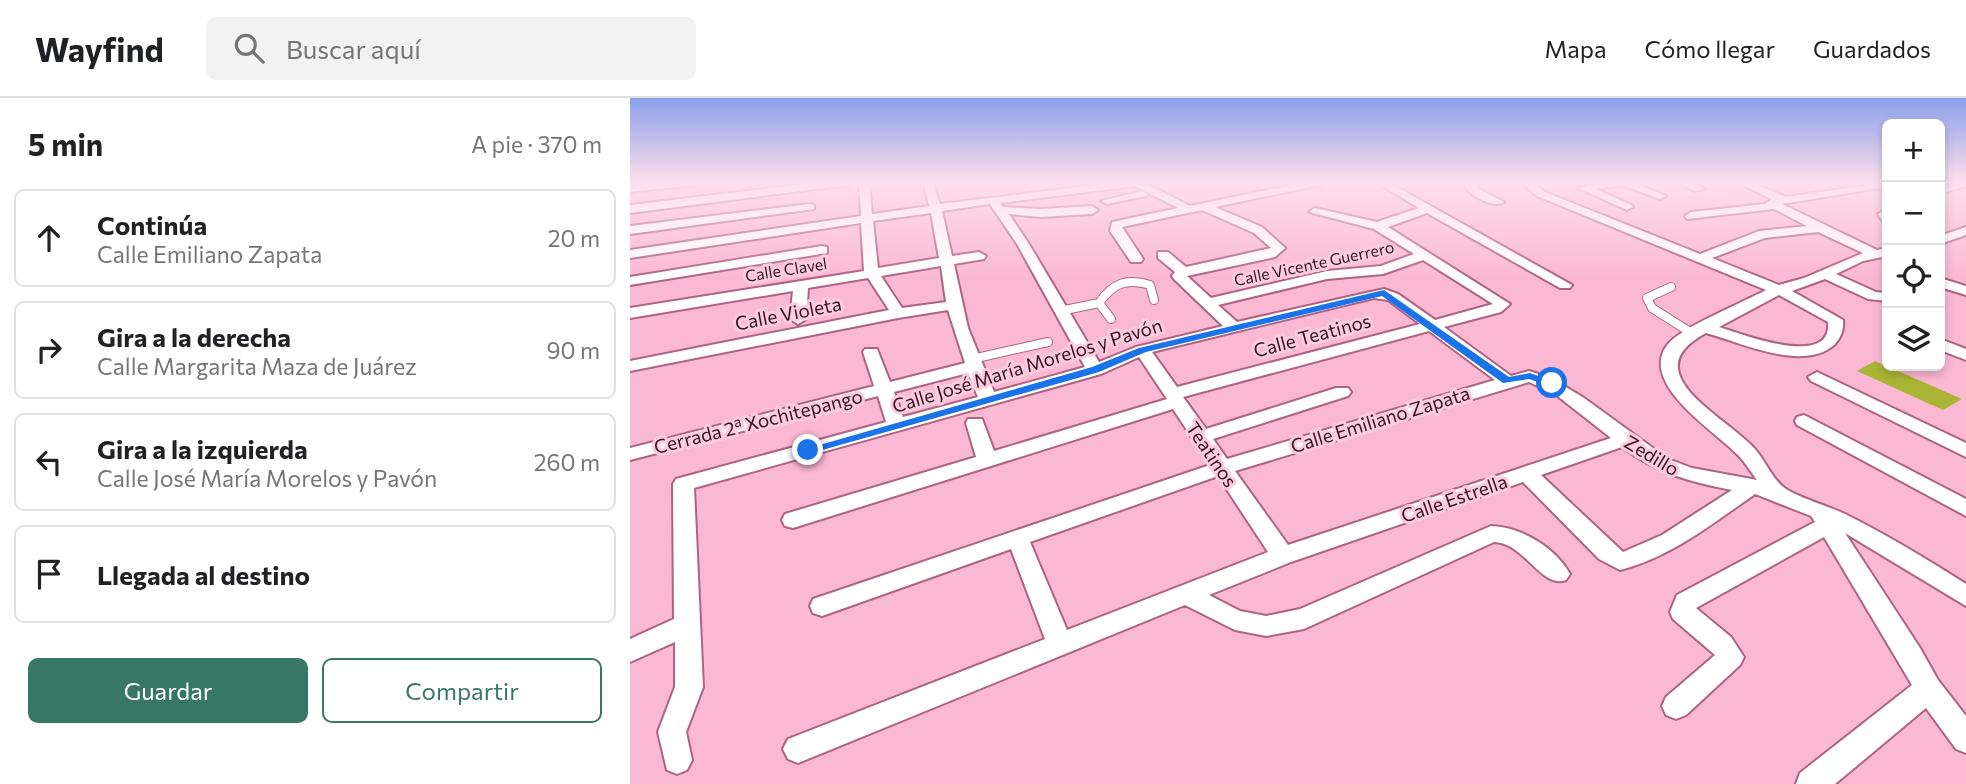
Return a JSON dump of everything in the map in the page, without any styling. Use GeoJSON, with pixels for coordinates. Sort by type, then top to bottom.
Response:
{"type":"FeatureCollection","features":[{"type":"Feature","properties":{"kind":"street"},"geometry":{"type":"LineString","coordinates":[[630,230],[755,214]]}},
{"type":"Feature","properties":{"kind":"street"},"geometry":{"type":"LineString","coordinates":[[741,279],[747,237],[755,214]]}},
{"type":"Feature","properties":{"kind":"street"},"geometry":{"type":"LineString","coordinates":[[867,214],[872,272],[898,313]]}},
{"type":"Feature","properties":{"kind":"street"},"geometry":{"type":"LineString","coordinates":[[630,254],[902,214]]}},
{"type":"Feature","properties":{"kind":"street"},"geometry":{"type":"LineString","coordinates":[[938,214],[955,305],[988,400]]}},
{"type":"Feature","properties":{"kind":"street"},"geometry":{"type":"LineString","coordinates":[[1002,214],[1095,370]]}},
{"type":"Feature","properties":{"kind":"street"},"geometry":{"type":"LineString","coordinates":[[1136,259],[1116,231],[1116,225],[1165,214]]}},
{"type":"Feature","properties":{"kind":"street"},"geometry":{"type":"LineString","coordinates":[[1221,214],[1258,230],[1279,248],[1277,251],[1179,275],[1234,328]]}},
{"type":"Feature","properties":{"kind":"street"},"geometry":{"type":"LineString","coordinates":[[1324,214],[1378,226],[1425,255]]}},
{"type":"Feature","properties":{"kind":"street"},"geometry":{"type":"LineString","coordinates":[[1378,226],[1413,214]]}},
{"type":"Feature","properties":{"kind":"street"},"geometry":{"type":"LineString","coordinates":[[1436,214],[1565,285]]}},
{"type":"Feature","properties":{"kind":"street"},"geometry":{"type":"LineString","coordinates":[[1589,214],[1821,309],[1835,320],[1836,328],[1830,340],[1816,350],[1795,353],[1699,331]]}},
{"type":"Feature","properties":{"kind":"street"},"geometry":{"type":"LineString","coordinates":[[1691,216],[1704,214]]}},
{"type":"Feature","properties":{"kind":"street"},"geometry":{"type":"LineString","coordinates":[[1795,214],[1818,228],[1882,255]]}},
{"type":"Feature","properties":{"kind":"street"},"geometry":{"type":"LineString","coordinates":[[1013,232],[1041,222]]}},
{"type":"Feature","properties":{"kind":"street"},"geometry":{"type":"LineString","coordinates":[[1698,259],[1763,234],[1818,228]]}},
{"type":"Feature","properties":{"kind":"street"},"geometry":{"type":"LineString","coordinates":[[1945,238],[1966,231]]}},
{"type":"Feature","properties":{"kind":"street"},"geometry":{"type":"LineString","coordinates":[[630,281],[741,279],[822,250]]}},
{"type":"Feature","properties":{"kind":"street"},"geometry":{"type":"LineString","coordinates":[[1163,254],[1183,272]]}},
{"type":"Feature","properties":{"kind":"street","name":"Calle Vicente Guerrero"},"geometry":{"type":"LineString","coordinates":[[1208,303],[1327,275],[1383,270],[1425,255]]}},
{"type":"Feature","properties":{"kind":"street","name":"Calle Teatinos"},"geometry":{"type":"LineString","coordinates":[[793,520],[1175,398],[1430,325],[1496,309],[1503,304],[1425,255]]}},
{"type":"Feature","properties":{"kind":"street"},"geometry":{"type":"LineString","coordinates":[[1779,494],[1748,452],[1679,391],[1669,373],[1668,360],[1675,346],[1777,290],[1826,274],[1859,258],[1882,255]]}},
{"type":"Feature","properties":{"kind":"street"},"geometry":{"type":"LineString","coordinates":[[948,261],[979,256]]}},
{"type":"Feature","properties":{"kind":"street","name":"Calle Clavel"},"geometry":{"type":"LineString","coordinates":[[630,313],[741,279],[801,284],[948,261]]}},
{"type":"Feature","properties":{"kind":"street"},"geometry":{"type":"LineString","coordinates":[[1826,274],[1873,296],[1882,297]]}},
{"type":"Feature","properties":{"kind":"street"},"geometry":{"type":"LineString","coordinates":[[1945,282],[1966,277]]}},
{"type":"Feature","properties":{"kind":"street"},"geometry":{"type":"LineString","coordinates":[[798,319],[801,284]]}},
{"type":"Feature","properties":{"kind":"street"},"geometry":{"type":"LineString","coordinates":[[1945,284],[1966,291]]}},
{"type":"Feature","properties":{"kind":"street","name":"Calle José María Morelos y Pavón"},"geometry":{"type":"LineString","coordinates":[[687,625],[683,484],[1095,370],[1142,350],[1384,293],[1430,325]]}},
{"type":"Feature","properties":{"kind":"street","name":"Calle Violeta"},"geometry":{"type":"LineString","coordinates":[[630,366],[898,313],[955,305]]}},
{"type":"Feature","properties":{"kind":"street"},"geometry":{"type":"LineString","coordinates":[[1430,325],[1507,380]]}},
{"type":"Feature","properties":{"kind":"street"},"geometry":{"type":"LineString","coordinates":[[1945,346],[1966,355]]}},
{"type":"Feature","properties":{"kind":"street","name":"Teatinos"},"geometry":{"type":"LineString","coordinates":[[1142,350],[1283,556]]}},
{"type":"Feature","properties":{"kind":"street"},"geometry":{"type":"LineString","coordinates":[[871,352],[897,426]]}},
{"type":"Feature","properties":{"kind":"street","name":"Cerrada 2ª Xochitepango"},"geometry":{"type":"LineString","coordinates":[[630,454],[886,389],[973,363]]}},
{"type":"Feature","properties":{"kind":"street","name":"Calle Emiliano Zapata"},"geometry":{"type":"LineString","coordinates":[[822,606],[1221,468],[1507,380],[1530,376],[1540,378]]}},
{"type":"Feature","properties":{"kind":"street"},"geometry":{"type":"LineString","coordinates":[[1817,376],[1966,451]]}},
{"type":"Feature","properties":{"kind":"street","name":"Zedillo"},"geometry":{"type":"LineString","coordinates":[[1540,378],[1552,383],[1624,440],[1684,474],[1752,486],[1779,494],[1963,589]]}},
{"type":"Feature","properties":{"kind":"street"},"geometry":{"type":"LineString","coordinates":[[1201,437],[1342,392]]}},
{"type":"Feature","properties":{"kind":"street"},"geometry":{"type":"LineString","coordinates":[[1804,421],[1966,508]]}},
{"type":"Feature","properties":{"kind":"street"},"geometry":{"type":"LineString","coordinates":[[975,423],[987,460]]}},
{"type":"Feature","properties":{"kind":"street","name":"Calle Estrella"},"geometry":{"type":"LineString","coordinates":[[798,749],[1283,556],[1624,440]]}},
{"type":"Feature","properties":{"kind":"street"},"geometry":{"type":"LineString","coordinates":[[1528,474],[1607,553],[1620,561],[1635,559],[1752,486]]}},
{"type":"Feature","properties":{"kind":"street"},"geometry":{"type":"LineString","coordinates":[[1676,706],[1731,657],[1727,647],[1693,626],[1682,612],[1686,602],[1823,518],[1911,656],[1928,689],[1966,739]]}},
{"type":"Feature","properties":{"kind":"street"},"geometry":{"type":"LineString","coordinates":[[1185,594],[1235,620],[1266,626],[1304,619],[1491,534],[1499,533],[1507,533],[1521,539],[1558,574]]}},
{"type":"Feature","properties":{"kind":"street"},"geometry":{"type":"LineString","coordinates":[[1017,537],[1060,644]]}},
{"type":"Feature","properties":{"kind":"street"},"geometry":{"type":"LineString","coordinates":[[630,651],[687,625],[689,687],[672,732],[677,761]]}},
{"type":"Feature","properties":{"kind":"street"},"geometry":{"type":"LineString","coordinates":[[1818,782],[1928,689]]}},
{"type":"Feature","properties":{"kind":"lane"},"geometry":{"type":"LineString","coordinates":[[1060,311],[1099,303],[1109,286],[1123,282],[1139,281],[1150,285],[1154,300]]}},
{"type":"Feature","properties":{"kind":"lane"},"geometry":{"type":"LineString","coordinates":[[1671,287],[1647,298],[1652,309],[1699,331]]}},
{"type":"Feature","properties":{"kind":"lane"},"geometry":{"type":"LineString","coordinates":[[1099,303],[1111,318]]}},
{"type":"Feature","properties":{"kind":"lane"},"geometry":{"type":"LineString","coordinates":[[973,363],[1048,342]]}},
{"type":"Feature","properties":{"kind":"green space"},"geometry":{"type":"Polygon","coordinates":[[[1875,361],[1882,364],[1882,371],[1898,371],[1962,399],[1943,410],[1857,371],[1875,361]]]}},
{"type":"Feature","properties":{"kind":"route"},"geometry":{"type":"LineString","coordinates":[[808,450],[1095,370],[1142,350],[1384,293],[1507,380],[1530,376],[1552,383]]}}]}
